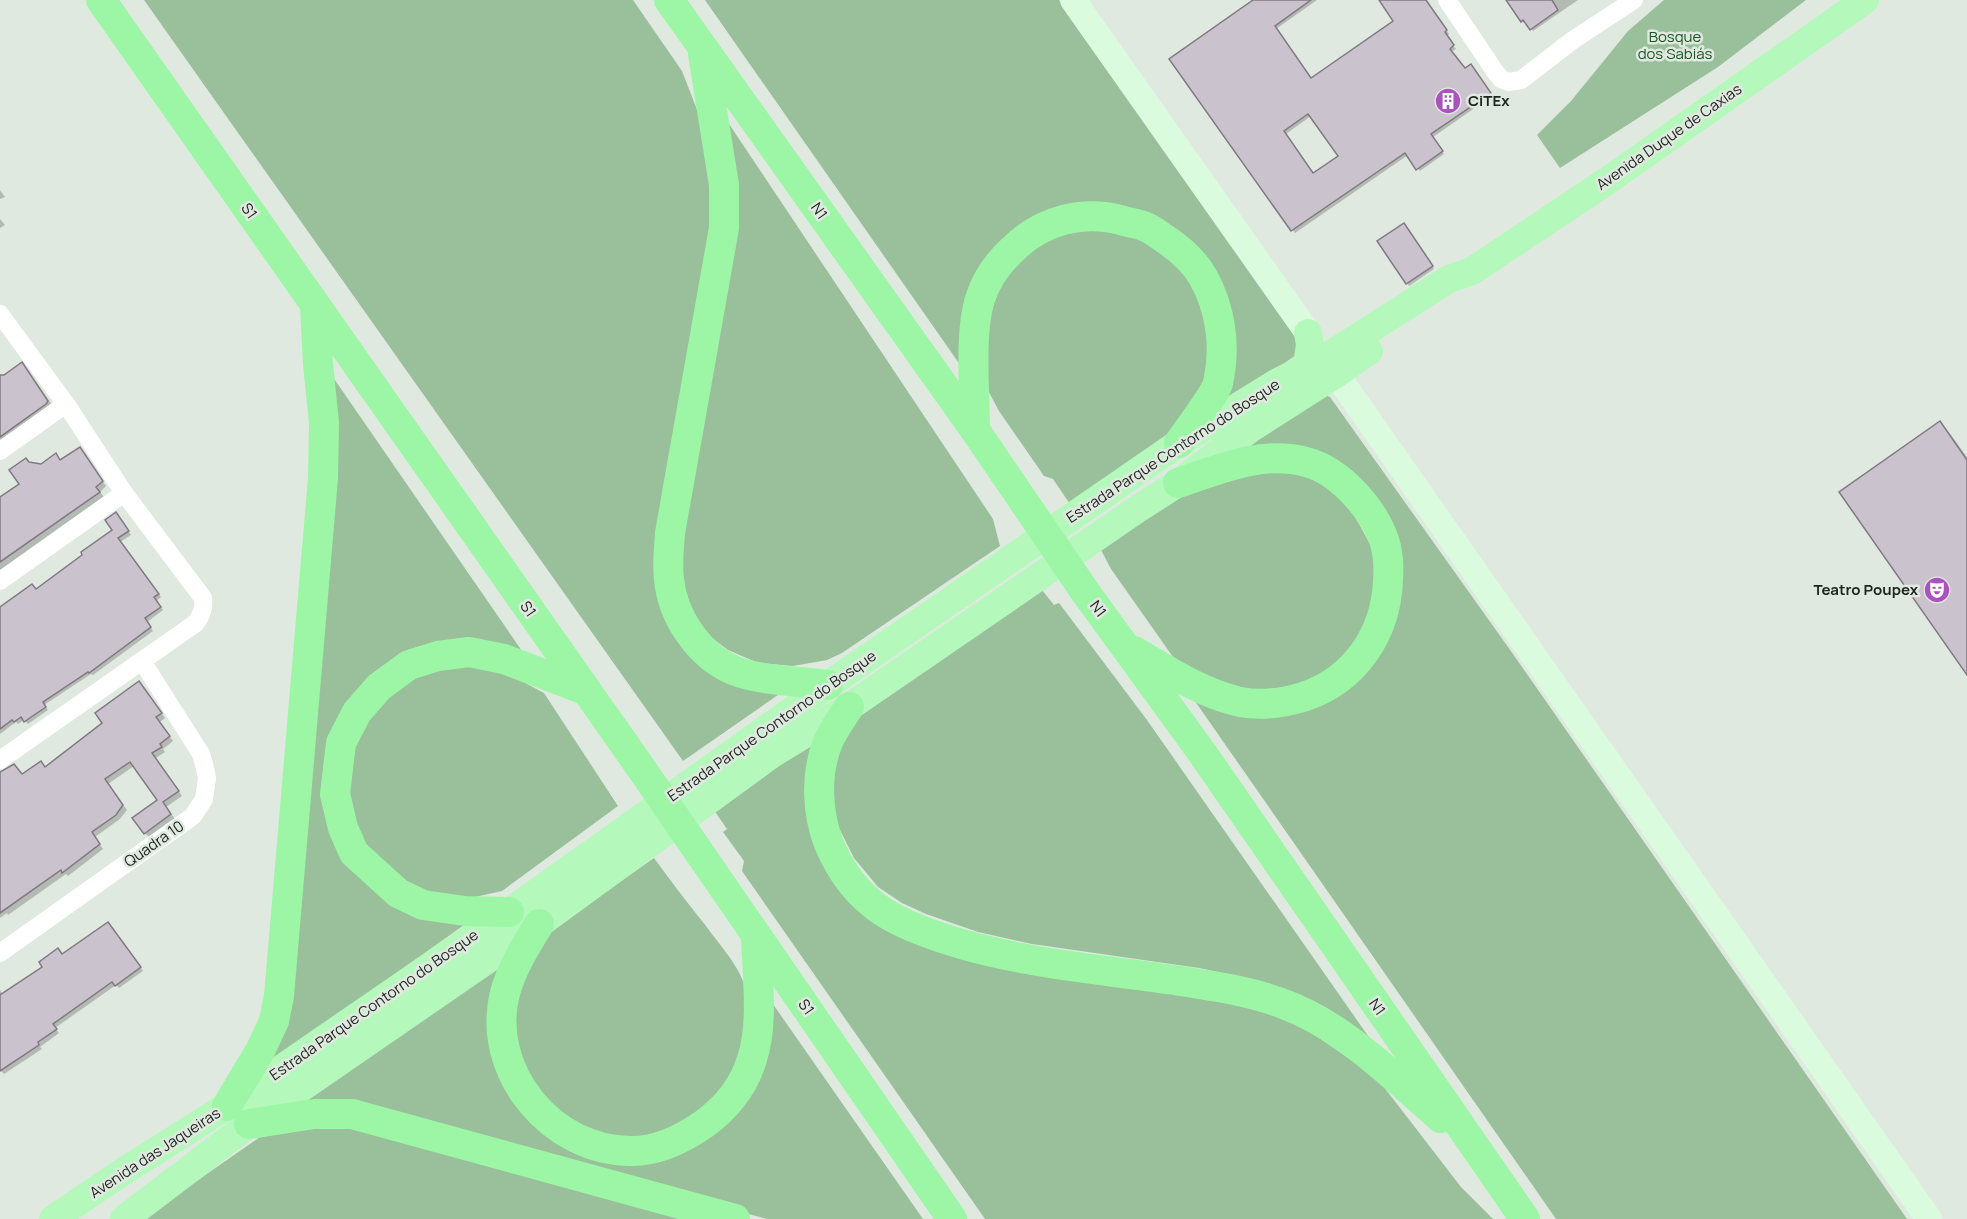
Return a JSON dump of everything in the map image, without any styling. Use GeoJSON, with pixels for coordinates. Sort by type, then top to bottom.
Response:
{"type":"FeatureCollection","features":[{"type":"Feature","properties":{"kind":"highway","name":"S1"},"geometry":{"type":"LineString","coordinates":[[101,0],[641,768],[952,1219]]}},
{"type":"Feature","properties":{"kind":"highway","name":"N1"},"geometry":{"type":"LineString","coordinates":[[669,0],[975,430],[1086,592],[1203,754],[1525,1219]]}},
{"type":"Feature","properties":{"kind":"highway"},"geometry":{"type":"LineString","coordinates":[[701,45],[724,185],[724,228],[675,502],[668,562],[669,581],[673,600],[684,624],[698,644],[715,660],[733,670],[753,675],[828,685]]}},
{"type":"Feature","properties":{"kind":"highway"},"geometry":{"type":"LineString","coordinates":[[975,430],[976,317],[981,297],[1000,261],[1027,237],[1055,222],[1080,215],[1107,216],[1146,226],[1177,247],[1203,276],[1213,297],[1220,320],[1222,347],[1218,385],[1179,443]]}},
{"type":"Feature","properties":{"kind":"highway"},"geometry":{"type":"LineString","coordinates":[[315,306],[324,423],[323,478],[279,996],[274,1021],[260,1051],[238,1115],[352,1114],[735,1219]]}},
{"type":"Feature","properties":{"kind":"highway"},"geometry":{"type":"LineString","coordinates":[[1126,646],[1205,691],[1242,702],[1282,703],[1308,695],[1331,684],[1350,670],[1365,654],[1385,611],[1389,569],[1385,541],[1375,520],[1360,500],[1342,481],[1323,468],[1288,459],[1263,458],[1241,462],[1178,483]]}},
{"type":"Feature","properties":{"kind":"highway"},"geometry":{"type":"LineString","coordinates":[[509,912],[465,911],[423,905],[398,893],[354,853],[343,828],[335,794],[341,743],[357,712],[379,687],[409,665],[438,656],[469,652],[504,659],[585,690]]}},
{"type":"Feature","properties":{"kind":"highway"},"geometry":{"type":"LineString","coordinates":[[849,707],[828,742],[819,788],[820,809],[825,833],[847,877],[882,910],[918,929],[995,953],[1226,988],[1281,1003],[1318,1020],[1346,1038],[1478,1150]]}},
{"type":"Feature","properties":{"kind":"highway"},"geometry":{"type":"LineString","coordinates":[[539,924],[515,963],[505,995],[502,1036],[512,1075],[538,1111],[566,1133],[600,1146],[633,1151],[663,1146],[690,1134],[721,1111],[741,1084],[752,1059],[758,1028],[756,937]]}},
{"type":"Feature","properties":{"kind":"main road"},"geometry":{"type":"LineString","coordinates":[[1072,0],[1308,333],[1310,345],[1929,1219]]}},
{"type":"Feature","properties":{"kind":"main road","name":"Avenida Duque de Caxias"},"geometry":{"type":"LineString","coordinates":[[1326,367],[1392,317],[1449,279],[1472,271],[1607,181],[1865,0]]}},
{"type":"Feature","properties":{"kind":"main road","name":"Avenida Duque de Caxias"},"geometry":{"type":"LineString","coordinates":[[1326,367],[1451,294],[1467,282],[1472,271]]}},
{"type":"Feature","properties":{"kind":"main road","name":"Estrada Parque Contorno do Bosque"},"geometry":{"type":"LineString","coordinates":[[238,1115],[539,924],[772,754],[849,707],[1178,483],[1250,429],[1326,367]]}},
{"type":"Feature","properties":{"kind":"main road","name":"Estrada Parque Contorno do Bosque"},"geometry":{"type":"LineString","coordinates":[[238,1115],[509,912],[828,685],[1179,443],[1326,367]]}},
{"type":"Feature","properties":{"kind":"main road","name":"Avenida das Jaqueiras"},"geometry":{"type":"LineString","coordinates":[[53,1219],[121,1173],[238,1115]]}},
{"type":"Feature","properties":{"kind":"main road","name":"Avenida das Jaqueiras"},"geometry":{"type":"LineString","coordinates":[[124,1219],[238,1115]]}},
{"type":"Feature","properties":{"kind":"street"},"geometry":{"type":"LineString","coordinates":[[1448,0],[1494,70],[1501,79],[1509,82],[1521,80],[1574,40],[1634,0]]}},
{"type":"Feature","properties":{"kind":"street"},"geometry":{"type":"LineString","coordinates":[[0,760],[196,623],[204,606],[203,598],[124,494],[66,404],[2,323]]}},
{"type":"Feature","properties":{"kind":"street"},"geometry":{"type":"LineString","coordinates":[[0,451],[66,404]]}},
{"type":"Feature","properties":{"kind":"street"},"geometry":{"type":"LineString","coordinates":[[0,581],[124,494]]}},
{"type":"Feature","properties":{"kind":"street","name":"Quadra 10"},"geometry":{"type":"LineString","coordinates":[[0,953],[193,816],[204,799],[207,778],[201,754],[142,661]]}},
{"type":"Feature","properties":{"kind":"green space"},"geometry":{"type":"Polygon","coordinates":[[[144,0],[633,0],[682,71],[710,143],[717,206],[658,572],[692,658],[798,681],[683,761],[144,0]]]}},
{"type":"Feature","properties":{"kind":"green space"},"geometry":{"type":"Polygon","coordinates":[[[705,0],[1059,0],[1298,340],[1299,353],[1205,419],[1224,299],[1137,213],[1015,233],[963,369],[705,0]]]}},
{"type":"Feature","properties":{"kind":"green space","name":"Bosque dos Sabiás"},"geometry":{"type":"Polygon","coordinates":[[[1664,0],[1806,0],[1718,67],[1560,168],[1537,135],[1571,101],[1628,31],[1664,0]]]}},
{"type":"Feature","properties":{"kind":"green space"},"geometry":{"type":"Polygon","coordinates":[[[717,106],[993,519],[1000,546],[842,653],[827,660],[793,666],[758,663],[728,650],[712,638],[694,616],[678,567],[711,334],[717,106]]]}},
{"type":"Feature","properties":{"kind":"green space"},"geometry":{"type":"Polygon","coordinates":[[[1091,225],[1141,235],[1193,279],[1211,328],[1204,396],[1169,436],[1070,504],[1053,479],[1044,476],[999,411],[983,381],[991,286],[1042,236],[1091,225]]]}},
{"type":"Feature","properties":{"kind":"green space"},"geometry":{"type":"Polygon","coordinates":[[[328,370],[522,651],[434,642],[402,652],[369,676],[329,832],[464,925],[264,1068],[328,370]]]}},
{"type":"Feature","properties":{"kind":"green space"},"geometry":{"type":"Polygon","coordinates":[[[1323,394],[1330,397],[1513,654],[1907,1219],[1556,1219],[1190,694],[1303,706],[1390,622],[1357,484],[1237,449],[1323,394]]]}},
{"type":"Feature","properties":{"kind":"green space"},"geometry":{"type":"Polygon","coordinates":[[[1261,465],[1305,472],[1339,494],[1349,506],[1374,551],[1376,588],[1362,634],[1343,661],[1311,685],[1224,693],[1173,657],[1111,569],[1101,550],[1171,501],[1261,465]]]}},
{"type":"Feature","properties":{"kind":"green space"},"geometry":{"type":"Polygon","coordinates":[[[1038,585],[1054,605],[1059,603],[1147,720],[1380,1053],[1245,978],[1199,968],[1032,944],[978,932],[926,914],[902,903],[878,887],[854,858],[838,826],[832,801],[836,754],[859,716],[1038,585]]]}},
{"type":"Feature","properties":{"kind":"green space"},"geometry":{"type":"Polygon","coordinates":[[[468,664],[501,670],[544,693],[618,806],[502,891],[466,899],[426,894],[404,883],[364,846],[347,793],[352,747],[367,719],[387,696],[414,675],[468,664]]]}},
{"type":"Feature","properties":{"kind":"green space"},"geometry":{"type":"Polygon","coordinates":[[[823,736],[813,796],[889,917],[1266,1001],[1377,1078],[1461,1187],[1493,1219],[985,1219],[742,871],[744,861],[723,832],[727,829],[711,806],[823,736]]]}},
{"type":"Feature","properties":{"kind":"green space"},"geometry":{"type":"Polygon","coordinates":[[[654,858],[740,974],[746,991],[744,1030],[737,1059],[729,1077],[723,1086],[686,1121],[645,1136],[603,1133],[566,1115],[536,1086],[519,1047],[517,1002],[536,954],[550,931],[654,858]]]}},
{"type":"Feature","properties":{"kind":"green space"},"geometry":{"type":"Polygon","coordinates":[[[510,951],[495,1020],[571,1141],[703,1134],[768,997],[923,1219],[767,1219],[524,1152],[287,1110],[510,951]]]}},
{"type":"Feature","properties":{"kind":"green space"},"geometry":{"type":"Polygon","coordinates":[[[343,1123],[701,1219],[142,1219],[260,1137],[343,1123]]]}},
{"type":"Feature","properties":{"kind":"building"},"geometry":{"type":"Polygon","coordinates":[[[1253,0],[1311,0],[1275,26],[1311,78],[1393,21],[1379,0],[1426,0],[1447,30],[1445,32],[1454,45],[1450,49],[1465,68],[1471,64],[1491,93],[1431,134],[1443,151],[1416,170],[1405,153],[1291,231],[1169,59],[1253,0]],[[1308,114],[1284,131],[1313,173],[1338,156],[1308,114]]]}},
{"type":"Feature","properties":{"kind":"building"},"geometry":{"type":"Polygon","coordinates":[[[1506,0],[1552,0],[1558,10],[1530,30],[1523,20],[1521,22],[1506,0]]]}},
{"type":"Feature","properties":{"kind":"building"},"geometry":{"type":"Polygon","coordinates":[[[1404,223],[1433,266],[1406,284],[1377,241],[1404,223]]]}},
{"type":"Feature","properties":{"kind":"building"},"geometry":{"type":"Polygon","coordinates":[[[22,362],[48,401],[0,437],[0,375],[4,375],[22,362]]]}},
{"type":"Feature","properties":{"kind":"building"},"geometry":{"type":"Polygon","coordinates":[[[1940,421],[1967,460],[1967,675],[1839,492],[1940,421]]]}},
{"type":"Feature","properties":{"kind":"building"},"geometry":{"type":"Polygon","coordinates":[[[80,447],[103,481],[96,487],[100,492],[0,562],[0,497],[19,484],[9,470],[26,458],[29,462],[41,464],[56,453],[60,460],[80,447]]]}},
{"type":"Feature","properties":{"kind":"building"},"geometry":{"type":"Polygon","coordinates":[[[116,512],[129,531],[118,538],[159,594],[154,597],[161,607],[145,618],[151,627],[89,673],[43,702],[46,707],[24,722],[21,717],[14,722],[12,720],[0,729],[0,607],[32,584],[36,589],[82,555],[81,552],[112,530],[105,520],[116,512]]]}},
{"type":"Feature","properties":{"kind":"building"},"geometry":{"type":"Polygon","coordinates":[[[139,681],[162,713],[156,717],[170,736],[160,744],[162,747],[152,753],[179,791],[163,802],[171,814],[144,834],[132,818],[157,800],[130,762],[105,779],[123,805],[116,815],[92,832],[100,844],[62,873],[61,870],[0,913],[0,772],[14,764],[22,774],[41,761],[45,767],[102,723],[95,713],[139,681]]]}},
{"type":"Feature","properties":{"kind":"building"},"geometry":{"type":"Polygon","coordinates":[[[108,922],[141,967],[115,986],[112,982],[53,1024],[57,1029],[38,1042],[39,1045],[0,1071],[0,995],[42,967],[39,962],[58,948],[62,954],[108,922]]]}},
{"type":"Feature","properties":{"kind":"place","name":"CiTEx"},"geometry":{"type":"Point","coordinates":[1448,101]}},
{"type":"Feature","properties":{"kind":"place","name":"Teatro Poupex"},"geometry":{"type":"Point","coordinates":[1937,590]}}]}
